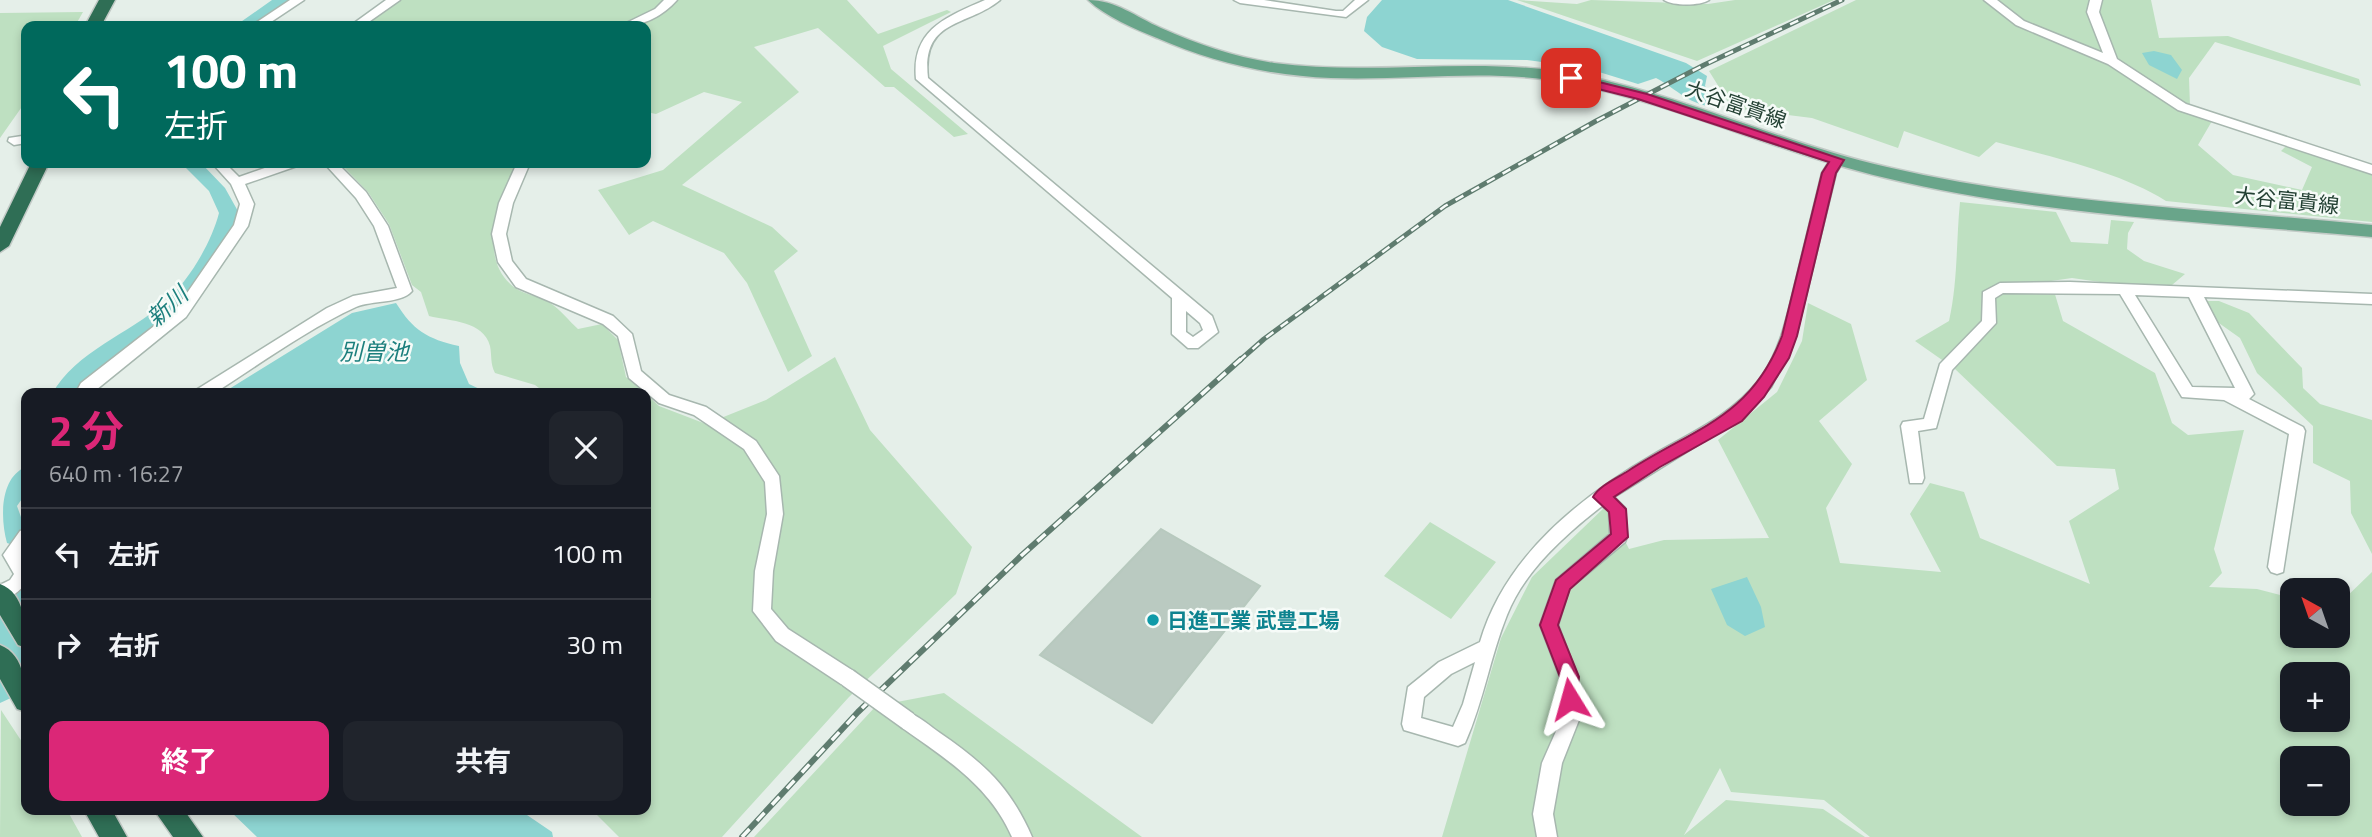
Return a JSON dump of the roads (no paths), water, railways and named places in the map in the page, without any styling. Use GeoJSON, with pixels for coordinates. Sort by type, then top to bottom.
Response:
{"type":"FeatureCollection","features":[{"type":"Feature","properties":{"kind":"highway"},"geometry":{"type":"LineString","coordinates":[[96,21],[107,0]]}},
{"type":"Feature","properties":{"kind":"highway"},"geometry":{"type":"LineString","coordinates":[[110,21],[120,0]]}},
{"type":"Feature","properties":{"kind":"highway"},"geometry":{"type":"LineString","coordinates":[[0,212],[22,168]]}},
{"type":"Feature","properties":{"kind":"highway"},"geometry":{"type":"LineString","coordinates":[[0,246],[38,168]]}},
{"type":"Feature","properties":{"kind":"highway"},"geometry":{"type":"LineString","coordinates":[[0,594],[21,630]]}},
{"type":"Feature","properties":{"kind":"highway"},"geometry":{"type":"LineString","coordinates":[[0,656],[21,692]]}},
{"type":"Feature","properties":{"kind":"highway"},"geometry":{"type":"LineString","coordinates":[[100,815],[114,837]]}},
{"type":"Feature","properties":{"kind":"highway"},"geometry":{"type":"LineString","coordinates":[[171,815],[190,837]]}},
{"type":"Feature","properties":{"kind":"main road","name":"大谷富貴線"},"geometry":{"type":"LineString","coordinates":[[1096,0],[1172,41],[1253,65],[1332,73],[1457,70],[1531,72],[1571,78],[1643,97],[1837,160],[1919,180],[2021,195],[2372,231]]}},
{"type":"Feature","properties":{"kind":"street"},"geometry":{"type":"LineString","coordinates":[[265,21],[298,0]]}},
{"type":"Feature","properties":{"kind":"street"},"geometry":{"type":"LineString","coordinates":[[363,21],[394,0]]}},
{"type":"Feature","properties":{"kind":"street"},"geometry":{"type":"LineString","coordinates":[[637,21],[659,11],[671,0]]}},
{"type":"Feature","properties":{"kind":"street"},"geometry":{"type":"LineString","coordinates":[[994,0],[958,17],[923,44],[918,61],[922,79],[1179,297]]}},
{"type":"Feature","properties":{"kind":"street"},"geometry":{"type":"LineString","coordinates":[[1240,0],[1346,14],[1362,0]]}},
{"type":"Feature","properties":{"kind":"street"},"geometry":{"type":"LineString","coordinates":[[1323,12],[1336,0]]}},
{"type":"Feature","properties":{"kind":"street"},"geometry":{"type":"LineString","coordinates":[[1670,0],[1703,0]]}},
{"type":"Feature","properties":{"kind":"street"},"geometry":{"type":"LineString","coordinates":[[1990,0],[2020,23],[2112,61],[2182,107],[2372,170]]}},
{"type":"Feature","properties":{"kind":"street"},"geometry":{"type":"LineString","coordinates":[[2096,0],[2093,12],[2112,61]]}},
{"type":"Feature","properties":{"kind":"street"},"geometry":{"type":"LineString","coordinates":[[1488,647],[1445,668],[1415,693],[1411,724],[1458,737],[1472,704],[1501,607],[1519,577],[1550,544],[1602,497],[1654,462],[1736,416],[1758,393],[1781,358],[1789,336],[1829,173],[1837,160]]}},
{"type":"Feature","properties":{"kind":"street"},"geometry":{"type":"LineString","coordinates":[[86,388],[181,313],[212,273],[241,226],[247,204],[237,182],[223,168]]}},
{"type":"Feature","properties":{"kind":"street"},"geometry":{"type":"LineString","coordinates":[[237,182],[278,168]]}},
{"type":"Feature","properties":{"kind":"street"},"geometry":{"type":"LineString","coordinates":[[211,388],[332,312],[358,300],[405,291],[381,226],[361,195],[335,168]]}},
{"type":"Feature","properties":{"kind":"street"},"geometry":{"type":"LineString","coordinates":[[521,168],[506,203],[499,234],[505,262],[521,283],[608,320],[625,334],[634,374],[650,388]]}},
{"type":"Feature","properties":{"kind":"street"},"geometry":{"type":"LineString","coordinates":[[1916,478],[1909,426],[1930,424],[1945,369],[1989,323],[1988,296],[2000,288],[2070,287],[2372,299]]}},
{"type":"Feature","properties":{"kind":"street"},"geometry":{"type":"LineString","coordinates":[[2125,290],[2187,393],[2246,394],[2194,292]]}},
{"type":"Feature","properties":{"kind":"street"},"geometry":{"type":"LineString","coordinates":[[651,389],[664,400],[700,411],[750,445],[773,481],[775,514],[764,572],[762,611],[782,635],[848,678],[983,775],[1013,811],[1022,837]]}},
{"type":"Feature","properties":{"kind":"street"},"geometry":{"type":"LineString","coordinates":[[2226,394],[2297,431],[2277,567]]}},
{"type":"Feature","properties":{"kind":"street"},"geometry":{"type":"LineString","coordinates":[[1547,837],[1543,814],[1552,763],[1570,720],[1569,677],[1549,625],[1562,585],[1619,537],[1617,509],[1602,497]]}},
{"type":"Feature","properties":{"kind":"street"},"geometry":{"type":"LineString","coordinates":[[21,543],[12,555],[21,571]]}},
{"type":"Feature","properties":{"kind":"street"},"geometry":{"type":"LineString","coordinates":[[0,594],[16,585],[21,577]]}},
{"type":"Feature","properties":{"kind":"water"},"geometry":{"type":"Polygon","coordinates":[[[1382,0],[1508,0],[1686,63],[1707,76],[1705,86],[1721,106],[1695,102],[1656,78],[1638,84],[1586,68],[1527,60],[1417,59],[1382,47],[1364,31],[1367,17],[1382,0]]]}},
{"type":"Feature","properties":{"kind":"water"},"geometry":{"type":"Polygon","coordinates":[[[2154,51],[2171,55],[2182,70],[2177,79],[2149,65],[2142,53],[2154,51]]]}},
{"type":"Feature","properties":{"kind":"water","name":"別曽池"},"geometry":{"type":"Polygon","coordinates":[[[396,303],[422,332],[459,346],[460,363],[469,384],[477,388],[231,388],[352,313],[396,303]]]}},
{"type":"Feature","properties":{"kind":"water"},"geometry":{"type":"Polygon","coordinates":[[[1747,577],[1761,607],[1765,627],[1745,636],[1727,625],[1711,589],[1747,577]]]}},
{"type":"Feature","properties":{"kind":"water"},"geometry":{"type":"Polygon","coordinates":[[[21,590],[21,693],[0,703],[0,610],[21,590]]]}},
{"type":"Feature","properties":{"kind":"water"},"geometry":{"type":"Polygon","coordinates":[[[234,815],[527,815],[552,832],[553,837],[257,837],[234,815]]]}},
{"type":"Feature","properties":{"kind":"waterway","name":"新川"},"geometry":{"type":"LineString","coordinates":[[251,21],[283,0]]}},
{"type":"Feature","properties":{"kind":"waterway","name":"新川"},"geometry":{"type":"LineString","coordinates":[[195,168],[212,186]]}},
{"type":"Feature","properties":{"kind":"waterway","name":"新川"},"geometry":{"type":"LineString","coordinates":[[69,388],[89,366],[171,309],[189,289],[225,229],[229,213],[218,192]]}},
{"type":"Feature","properties":{"kind":"waterway","name":"新川"},"geometry":{"type":"LineString","coordinates":[[16,536],[4,504],[21,482]]}},
{"type":"Feature","properties":{"kind":"railway"},"geometry":{"type":"LineString","coordinates":[[1239,361],[1264,339],[1445,206],[1596,121],[1704,65],[1842,0]]}},
{"type":"Feature","properties":{"kind":"railway"},"geometry":{"type":"LineString","coordinates":[[742,837],[858,712],[1022,555],[1241,359]]}},
{"type":"Feature","properties":{"kind":"place","name":"日進工業 武豊工場"},"geometry":{"type":"Point","coordinates":[1153,620]}}]}
